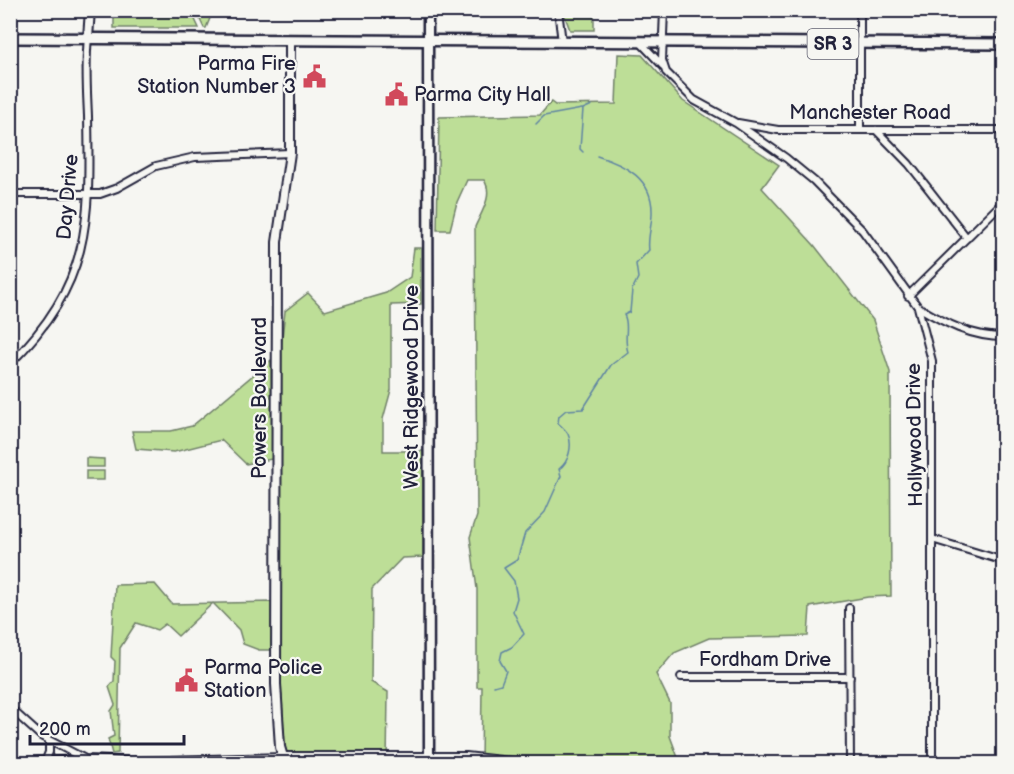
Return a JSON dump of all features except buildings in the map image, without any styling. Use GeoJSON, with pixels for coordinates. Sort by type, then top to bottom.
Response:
{"type":"FeatureCollection","features":[{"type":"Feature","properties":{"kind":"main road","name":"West Ridgewood Drive"},"geometry":{"type":"LineString","coordinates":[[428,10],[429,760]]}},
{"type":"Feature","properties":{"kind":"main road","name":"SR 3"},"geometry":{"type":"LineString","coordinates":[[10,38],[1004,44]]}},
{"type":"Feature","properties":{"kind":"street","name":"Day Drive"},"geometry":{"type":"LineString","coordinates":[[10,364],[38,337],[59,307],[75,271],[84,233],[89,194],[88,39],[90,10]]}},
{"type":"Feature","properties":{"kind":"street"},"geometry":{"type":"LineString","coordinates":[[558,10],[562,42]]}},
{"type":"Feature","properties":{"kind":"street"},"geometry":{"type":"LineString","coordinates":[[860,10],[860,130]]}},
{"type":"Feature","properties":{"kind":"street"},"geometry":{"type":"LineString","coordinates":[[663,67],[664,11]]}},
{"type":"Feature","properties":{"kind":"street","name":"Powers Boulevard"},"geometry":{"type":"LineString","coordinates":[[283,760],[276,685],[277,242],[290,153],[290,40]]}},
{"type":"Feature","properties":{"kind":"street","name":"Hollywood Drive"},"geometry":{"type":"LineString","coordinates":[[640,42],[694,100],[763,141],[814,181],[855,223],[918,307],[932,361],[932,764]]}},
{"type":"Feature","properties":{"kind":"street","name":"Manchester Road"},"geometry":{"type":"LineString","coordinates":[[736,123],[768,129],[1004,130]]}},
{"type":"Feature","properties":{"kind":"street"},"geometry":{"type":"LineString","coordinates":[[763,141],[768,129]]}},
{"type":"Feature","properties":{"kind":"street"},"geometry":{"type":"LineString","coordinates":[[876,130],[909,164],[967,238]]}},
{"type":"Feature","properties":{"kind":"street"},"geometry":{"type":"LineString","coordinates":[[10,194],[100,194],[117,188],[156,166],[193,157],[290,153]]}},
{"type":"Feature","properties":{"kind":"street"},"geometry":{"type":"LineString","coordinates":[[908,296],[1004,201]]}},
{"type":"Feature","properties":{"kind":"street"},"geometry":{"type":"LineString","coordinates":[[918,307],[949,325],[967,331],[1004,337]]}},
{"type":"Feature","properties":{"kind":"street"},"geometry":{"type":"LineString","coordinates":[[932,539],[1004,561]]}},
{"type":"Feature","properties":{"kind":"street"},"geometry":{"type":"LineString","coordinates":[[849,608],[850,764]]}},
{"type":"Feature","properties":{"kind":"street","name":"Fordham Drive"},"geometry":{"type":"LineString","coordinates":[[681,676],[850,677]]}},
{"type":"Feature","properties":{"kind":"street"},"geometry":{"type":"LineString","coordinates":[[10,708],[29,727],[49,741],[86,759]]}},
{"type":"Feature","properties":{"kind":"street"},"geometry":{"type":"LineString","coordinates":[[45,762],[49,752],[49,741]]}},
{"type":"Feature","properties":{"kind":"street"},"geometry":{"type":"LineString","coordinates":[[10,762],[86,759],[131,762],[499,758],[530,764]]}},
{"type":"Feature","properties":{"kind":"street"},"geometry":{"type":"LineString","coordinates":[[760,764],[789,764]]}},
{"type":"Feature","properties":{"kind":"green space"},"geometry":{"type":"Polygon","coordinates":[[[114,11],[171,11],[180,18],[183,12],[191,11],[199,28],[114,28],[114,11]]]}},
{"type":"Feature","properties":{"kind":"green space"},"geometry":{"type":"Polygon","coordinates":[[[196,11],[213,11],[206,28],[204,28],[196,11]]]}},
{"type":"Feature","properties":{"kind":"green space"},"geometry":{"type":"Polygon","coordinates":[[[563,11],[594,11],[594,30],[570,30],[563,11]]]}},
{"type":"Feature","properties":{"kind":"green space"},"geometry":{"type":"Polygon","coordinates":[[[618,54],[642,55],[683,101],[779,165],[762,188],[814,245],[873,320],[890,372],[891,596],[868,597],[810,607],[808,636],[709,638],[674,653],[656,674],[670,703],[670,736],[680,763],[481,763],[482,687],[477,687],[477,589],[470,537],[477,516],[475,227],[486,204],[488,192],[484,180],[467,180],[457,202],[450,230],[437,230],[439,117],[540,115],[551,102],[555,105],[616,104],[618,54]]]}},
{"type":"Feature","properties":{"kind":"green space"},"geometry":{"type":"Polygon","coordinates":[[[414,248],[421,248],[421,304],[391,305],[391,390],[383,419],[383,451],[425,451],[425,557],[402,558],[372,589],[371,682],[388,692],[387,763],[286,763],[281,682],[279,365],[285,311],[308,293],[325,311],[386,293],[410,277],[414,248]]]}},
{"type":"Feature","properties":{"kind":"green space"},"geometry":{"type":"Polygon","coordinates":[[[271,360],[272,459],[246,464],[221,440],[174,452],[136,449],[132,431],[171,431],[192,426],[271,360]]]}},
{"type":"Feature","properties":{"kind":"green space"},"geometry":{"type":"Polygon","coordinates":[[[86,458],[104,459],[104,467],[86,467],[86,458]]]}},
{"type":"Feature","properties":{"kind":"green space"},"geometry":{"type":"Polygon","coordinates":[[[86,471],[104,471],[104,480],[86,480],[86,471]]]}},
{"type":"Feature","properties":{"kind":"green space"},"geometry":{"type":"Polygon","coordinates":[[[155,584],[172,604],[213,603],[178,636],[165,624],[157,630],[136,623],[120,648],[118,753],[112,754],[108,739],[114,736],[111,711],[115,705],[109,687],[114,681],[115,661],[111,657],[115,585],[155,584]]]}},
{"type":"Feature","properties":{"kind":"green space"},"geometry":{"type":"Polygon","coordinates":[[[273,602],[274,650],[259,650],[243,644],[239,630],[213,603],[273,602]]]}},
{"type":"Feature","properties":{"kind":"waterway"},"geometry":{"type":"LineString","coordinates":[[583,152],[580,149],[583,109],[592,105]]}},
{"type":"Feature","properties":{"kind":"waterway"},"geometry":{"type":"LineString","coordinates":[[536,124],[544,116],[582,109]]}},
{"type":"Feature","properties":{"kind":"waterway"},"geometry":{"type":"LineString","coordinates":[[494,686],[501,684],[506,671],[500,661],[502,652],[512,647],[524,634],[513,611],[517,598],[514,581],[504,568],[517,560],[525,533],[545,512],[561,476],[559,469],[568,458],[569,438],[558,423],[559,416],[566,410],[583,409],[611,365],[628,352],[624,315],[630,312],[632,290],[638,278],[636,264],[649,250],[652,213],[648,191],[636,175],[618,164],[597,156]]}},
{"type":"Feature","properties":{"kind":"place","name":"Parma Fire Station Number 3"},"geometry":{"type":"Point","coordinates":[314,76]}},
{"type":"Feature","properties":{"kind":"place","name":"Parma City Hall"},"geometry":{"type":"Point","coordinates":[396,95]}},
{"type":"Feature","properties":{"kind":"place","name":"Parma Police Station"},"geometry":{"type":"Point","coordinates":[186,680]}}]}
